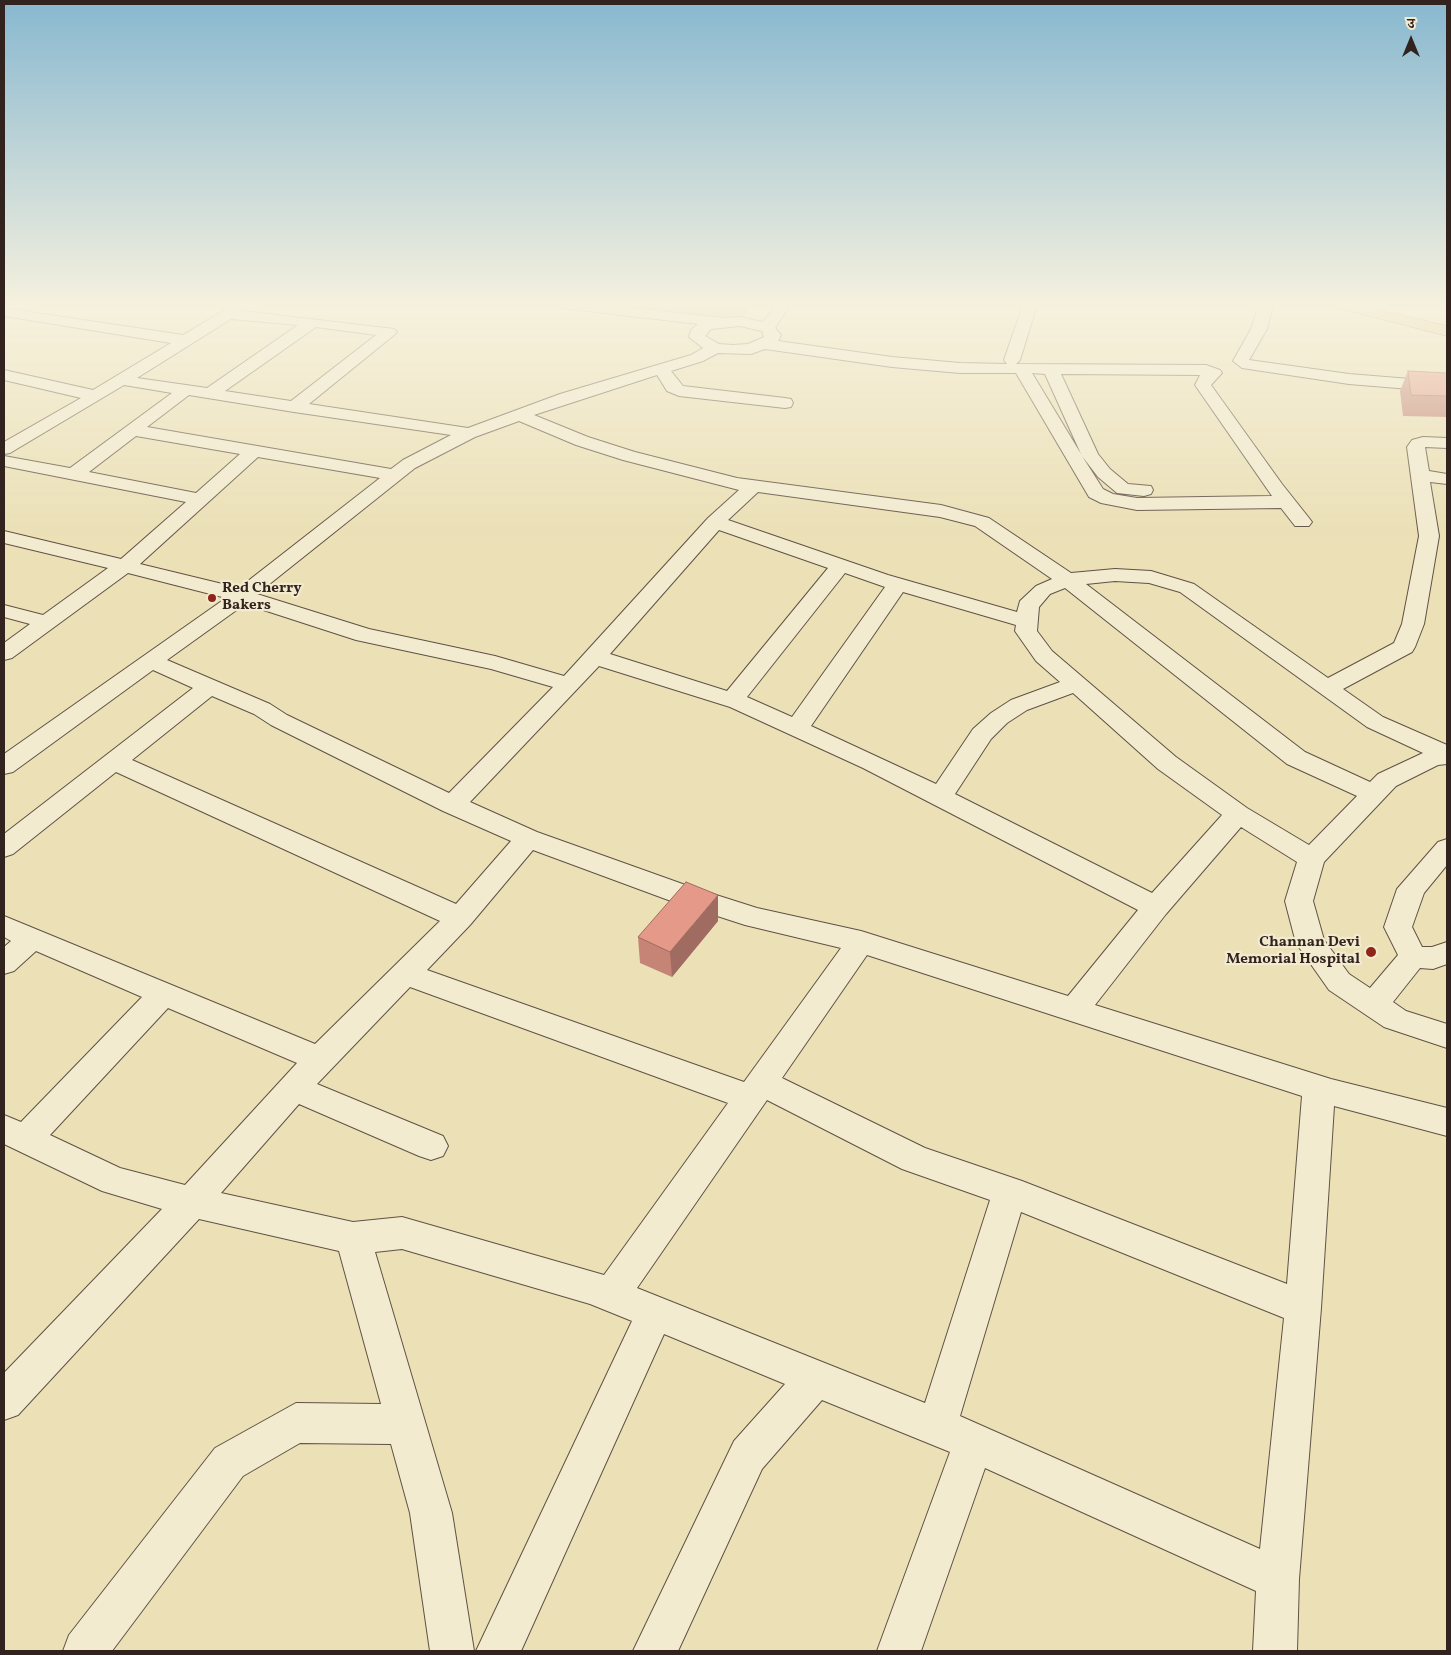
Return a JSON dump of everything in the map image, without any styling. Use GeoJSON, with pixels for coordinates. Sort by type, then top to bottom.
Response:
{"type":"FeatureCollection","features":[{"type":"Feature","properties":{"kind":"street"},"geometry":{"type":"LineString","coordinates":[[36,382],[96,396]]}},
{"type":"Feature","properties":{"kind":"street"},"geometry":{"type":"LineString","coordinates":[[4,449],[118,382]]}},
{"type":"Feature","properties":{"kind":"street"},"geometry":{"type":"LineString","coordinates":[[136,382],[469,434]]}},
{"type":"Feature","properties":{"kind":"street"},"geometry":{"type":"LineString","coordinates":[[209,394],[226,382]]}},
{"type":"Feature","properties":{"kind":"street"},"geometry":{"type":"LineString","coordinates":[[294,407],[326,382]]}},
{"type":"Feature","properties":{"kind":"street"},"geometry":{"type":"LineString","coordinates":[[4,766],[243,595],[409,464],[469,434],[566,398],[619,382]]}},
{"type":"Feature","properties":{"kind":"street"},"geometry":{"type":"LineString","coordinates":[[671,382],[672,388],[679,391],[785,402]]}},
{"type":"Feature","properties":{"kind":"street"},"geometry":{"type":"LineString","coordinates":[[1027,382],[1091,487],[1096,493],[1108,499],[1137,504],[1280,495]]}},
{"type":"Feature","properties":{"kind":"street"},"geometry":{"type":"LineString","coordinates":[[1057,382],[1090,455],[1104,473],[1117,485],[1132,490],[1280,495]]}},
{"type":"Feature","properties":{"kind":"street"},"geometry":{"type":"LineString","coordinates":[[1204,382],[1203,385],[1280,495],[1302,522]]}},
{"type":"Feature","properties":{"kind":"street"},"geometry":{"type":"LineString","coordinates":[[1389,382],[1447,387]]}},
{"type":"Feature","properties":{"kind":"street"},"geometry":{"type":"LineString","coordinates":[[74,474],[186,390]]}},
{"type":"Feature","properties":{"kind":"street"},"geometry":{"type":"LineString","coordinates":[[519,415],[582,441],[629,456],[753,486],[941,511],[974,519],[1067,580],[1296,758],[1374,794]]}},
{"type":"Feature","properties":{"kind":"street"},"geometry":{"type":"LineString","coordinates":[[133,430],[394,475]]}},
{"type":"Feature","properties":{"kind":"street"},"geometry":{"type":"LineString","coordinates":[[1327,688],[1404,647],[1413,624],[1429,536],[1420,475],[1418,444],[1447,443]]}},
{"type":"Feature","properties":{"kind":"street"},"geometry":{"type":"LineString","coordinates":[[4,653],[126,565],[254,451]]}},
{"type":"Feature","properties":{"kind":"street"},"geometry":{"type":"LineString","coordinates":[[4,461],[200,499]]}},
{"type":"Feature","properties":{"kind":"street"},"geometry":{"type":"LineString","coordinates":[[1420,475],[1447,479]]}},
{"type":"Feature","properties":{"kind":"street"},"geometry":{"type":"LineString","coordinates":[[452,805],[595,657],[715,522],[753,486]]}},
{"type":"Feature","properties":{"kind":"street"},"geometry":{"type":"LineString","coordinates":[[715,522],[898,584],[1027,622]]}},
{"type":"Feature","properties":{"kind":"street"},"geometry":{"type":"LineString","coordinates":[[4,537],[126,565],[243,595],[364,635],[495,663],[568,684]]}},
{"type":"Feature","properties":{"kind":"street"},"geometry":{"type":"LineString","coordinates":[[732,700],[840,565]]}},
{"type":"Feature","properties":{"kind":"street"},"geometry":{"type":"LineString","coordinates":[[1312,858],[1238,814],[1167,763],[1044,656],[1026,631],[1028,606],[1042,590],[1067,580],[1115,575],[1151,577],[1187,588],[1376,722],[1447,755]]}},
{"type":"Feature","properties":{"kind":"street"},"geometry":{"type":"LineString","coordinates":[[798,728],[898,584]]}},
{"type":"Feature","properties":{"kind":"street"},"geometry":{"type":"LineString","coordinates":[[4,611],[47,622]]}},
{"type":"Feature","properties":{"kind":"street"},"geometry":{"type":"LineString","coordinates":[[595,657],[732,700],[798,728],[872,762],[1156,907]]}},
{"type":"Feature","properties":{"kind":"street"},"geometry":{"type":"LineString","coordinates":[[151,661],[262,709],[279,720],[452,805],[479,815],[528,838],[681,894],[755,918],[861,942],[1319,1088],[1447,1122]]}},
{"type":"Feature","properties":{"kind":"street"},"geometry":{"type":"LineString","coordinates":[[940,797],[982,734],[999,718],[1018,705],[1076,684]]}},
{"type":"Feature","properties":{"kind":"street"},"geometry":{"type":"LineString","coordinates":[[4,848],[210,686]]}},
{"type":"Feature","properties":{"kind":"street"},"geometry":{"type":"LineString","coordinates":[[1447,755],[1432,758],[1387,780],[1312,858],[1298,901],[1310,943],[1339,982],[1395,1019],[1447,1036]]}},
{"type":"Feature","properties":{"kind":"street"},"geometry":{"type":"LineString","coordinates":[[115,762],[460,918]]}},
{"type":"Feature","properties":{"kind":"street"},"geometry":{"type":"LineString","coordinates":[[1074,1010],[1156,907],[1238,814]]}},
{"type":"Feature","properties":{"kind":"street"},"geometry":{"type":"LineString","coordinates":[[4,1401],[192,1202],[320,1059],[407,974],[460,918],[528,838]]}},
{"type":"Feature","properties":{"kind":"street"},"geometry":{"type":"LineString","coordinates":[[1414,957],[1398,927],[1411,889],[1447,848]]}},
{"type":"Feature","properties":{"kind":"street"},"geometry":{"type":"LineString","coordinates":[[4,926],[320,1059]]}},
{"type":"Feature","properties":{"kind":"street"},"geometry":{"type":"LineString","coordinates":[[4,963],[33,938]]}},
{"type":"Feature","properties":{"kind":"street"},"geometry":{"type":"LineString","coordinates":[[611,1296],[861,942]]}},
{"type":"Feature","properties":{"kind":"street"},"geometry":{"type":"LineString","coordinates":[[1414,957],[1433,958],[1447,953]]}},
{"type":"Feature","properties":{"kind":"street"},"geometry":{"type":"LineString","coordinates":[[1373,1005],[1414,957]]}},
{"type":"Feature","properties":{"kind":"street"},"geometry":{"type":"LineString","coordinates":[[407,974],[757,1090],[914,1159],[1010,1192],[1303,1308]]}},
{"type":"Feature","properties":{"kind":"street"},"geometry":{"type":"LineString","coordinates":[[164,993],[15,1134],[114,1181],[192,1202],[353,1238],[402,1233],[611,1296],[974,1442],[1278,1579]]}},
{"type":"Feature","properties":{"kind":"street"},"geometry":{"type":"LineString","coordinates":[[294,1088],[431,1146]]}},
{"type":"Feature","properties":{"kind":"street"},"geometry":{"type":"LineString","coordinates":[[1275,1651],[1278,1579],[1303,1308],[1319,1088]]}},
{"type":"Feature","properties":{"kind":"street"},"geometry":{"type":"LineString","coordinates":[[938,1427],[1010,1192]]}},
{"type":"Feature","properties":{"kind":"street"},"geometry":{"type":"LineString","coordinates":[[353,1238],[431,1513],[452,1651]]}},
{"type":"Feature","properties":{"kind":"street"},"geometry":{"type":"LineString","coordinates":[[498,1651],[655,1313]]}},
{"type":"Feature","properties":{"kind":"street"},"geometry":{"type":"LineString","coordinates":[[655,1651],[748,1455],[816,1378]]}},
{"type":"Feature","properties":{"kind":"street"},"geometry":{"type":"LineString","coordinates":[[85,1651],[229,1462],[296,1423],[406,1424]]}},
{"type":"Feature","properties":{"kind":"street"},"geometry":{"type":"LineString","coordinates":[[899,1651],[974,1442]]}},
{"type":"Feature","properties":{"kind":"building"},"geometry":{"type":"Polygon","coordinates":[[[1409,382],[1447,382],[1447,396],[1411,395],[1409,382]]]}},
{"type":"Feature","properties":{"kind":"building"},"geometry":{"type":"Polygon","coordinates":[[[686,882],[718,895],[670,952],[638,937],[686,882]]]}},
{"type":"Feature","properties":{"kind":"place","name":"Red Cherry Bakers"},"geometry":{"type":"Point","coordinates":[212,598]}},
{"type":"Feature","properties":{"kind":"place","name":"Channan Devi Memorial Hospital"},"geometry":{"type":"Point","coordinates":[1371,952]}}]}
